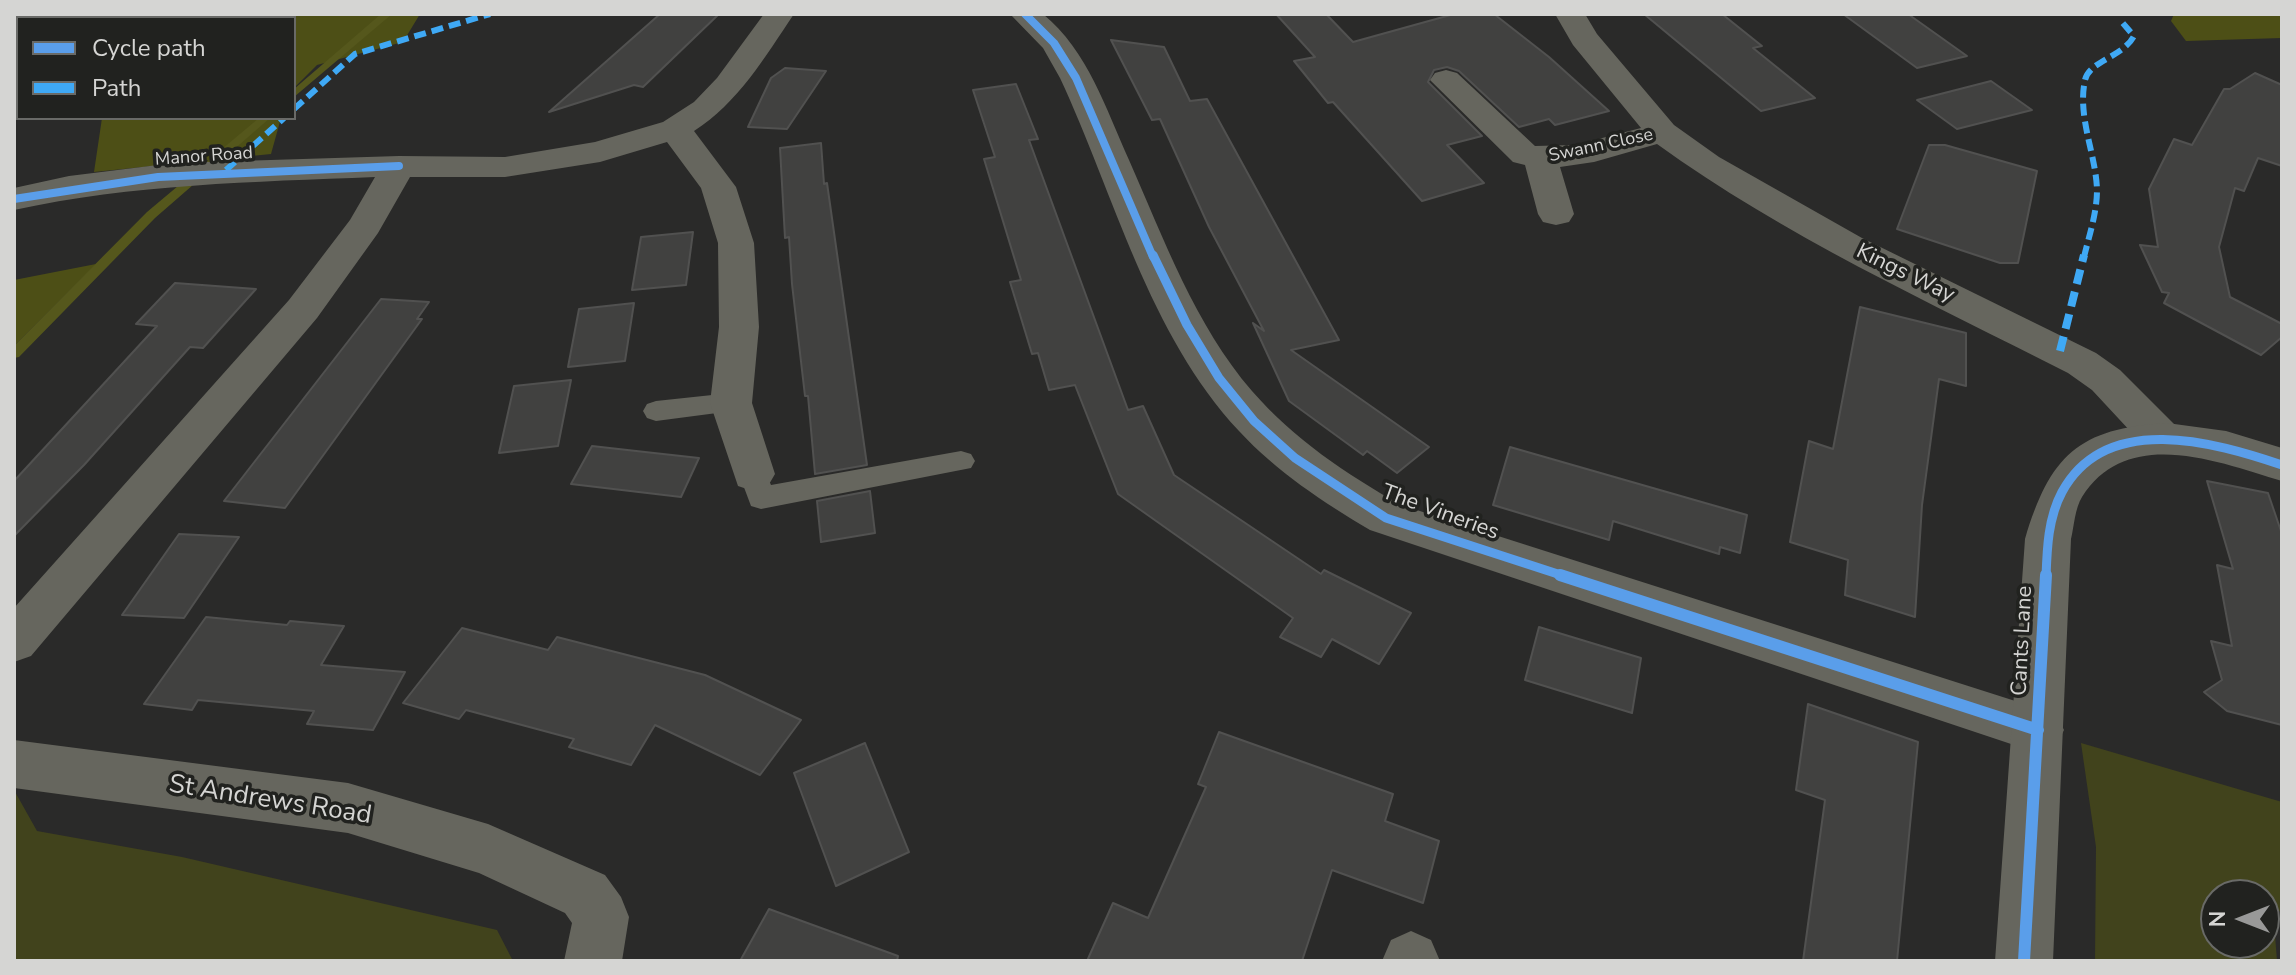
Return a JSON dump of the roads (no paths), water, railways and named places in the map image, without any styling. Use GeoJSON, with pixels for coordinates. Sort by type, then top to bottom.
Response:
{"type":"FeatureCollection","features":[{"type":"Feature","properties":{"kind":"street","name":"Manor Road"},"geometry":{"type":"LineString","coordinates":[[14,199],[69,187],[174,174],[399,166],[505,167],[600,152],[675,129],[706,109],[779,14]]}},
{"type":"Feature","properties":{"kind":"street","name":"The Vineries"},"geometry":{"type":"LineString","coordinates":[[1025,14],[1062,54],[1084,95],[1184,320],[1219,378],[1250,416],[1337,491],[1386,518],[2038,730]]}},
{"type":"Feature","properties":{"kind":"street","name":"Kings Way"},"geometry":{"type":"LineString","coordinates":[[1570,14],[1584,38],[1662,132],[1764,199],[2082,363],[2106,380],[2160,436]]}},
{"type":"Feature","properties":{"kind":"street","name":"Swann Close"},"geometry":{"type":"LineString","coordinates":[[1446,80],[1525,155],[1541,159],[1615,146],[1662,132]]}},
{"type":"Feature","properties":{"kind":"street"},"geometry":{"type":"LineString","coordinates":[[675,129],[718,187],[736,243],[739,327],[731,403],[753,474]]}},
{"type":"Feature","properties":{"kind":"street","name":"Swann Close"},"geometry":{"type":"LineString","coordinates":[[1541,159],[1556,214]]}},
{"type":"Feature","properties":{"kind":"street"},"geometry":{"type":"LineString","coordinates":[[14,642],[303,309],[365,225],[399,166]]}},
{"type":"Feature","properties":{"kind":"street"},"geometry":{"type":"LineString","coordinates":[[2160,436],[2238,449],[2282,465]]}},
{"type":"Feature","properties":{"kind":"street","name":"Cants Lane"},"geometry":{"type":"LineString","coordinates":[[2024,961],[2048,539],[2064,488],[2093,455],[2160,436]]}},
{"type":"Feature","properties":{"kind":"street","name":"St Andrews Road"},"geometry":{"type":"LineString","coordinates":[[14,764],[348,808],[488,850],[585,894],[601,917],[593,961]]}},
{"type":"Feature","properties":{"kind":"lane"},"geometry":{"type":"LineString","coordinates":[[656,411],[731,403]]}},
{"type":"Feature","properties":{"kind":"lane"},"geometry":{"type":"LineString","coordinates":[[753,474],[761,498],[961,461]]}},
{"type":"Feature","properties":{"kind":"waterway"},"geometry":{"type":"LineString","coordinates":[[296,92],[387,14]]}},
{"type":"Feature","properties":{"kind":"waterway"},"geometry":{"type":"LineString","coordinates":[[14,354],[151,215],[263,120]]}}]}
